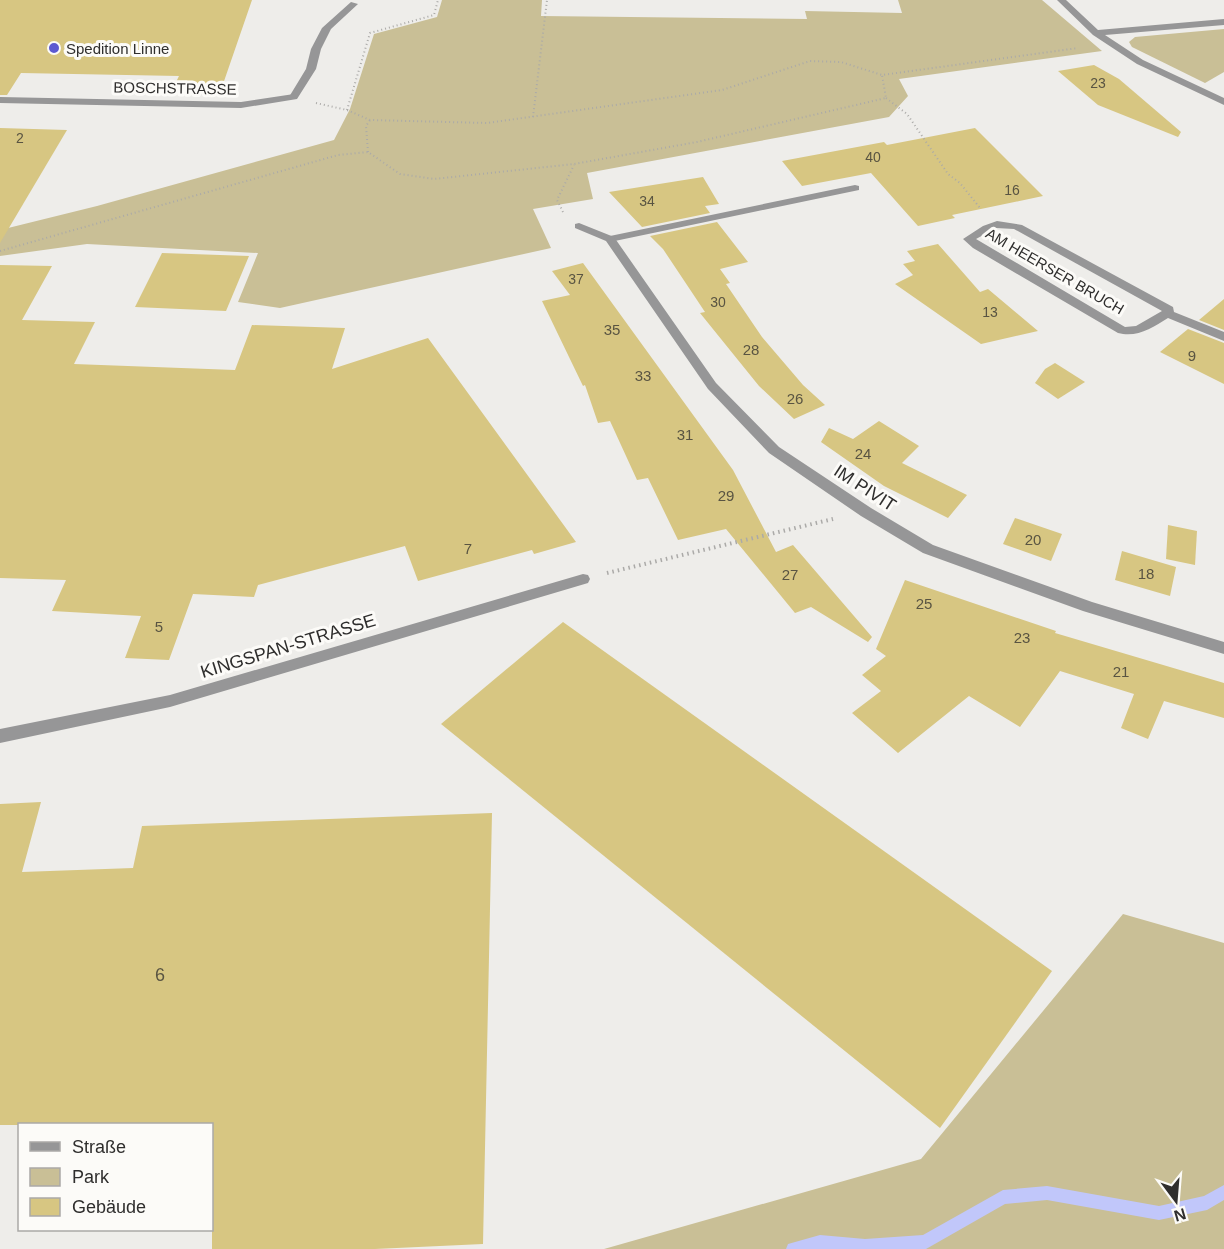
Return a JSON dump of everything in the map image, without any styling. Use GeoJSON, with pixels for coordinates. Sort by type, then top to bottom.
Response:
{"type":"FeatureCollection","features":[{"type":"Feature","properties":{"kind":"street"},"geometry":{"type":"LineString","coordinates":[[1061,0],[1111,44],[1148,66],[1224,102]]}},
{"type":"Feature","properties":{"kind":"street"},"geometry":{"type":"LineString","coordinates":[[294,97],[311,69],[316,49],[327,28],[354,4]]}},
{"type":"Feature","properties":{"kind":"street"},"geometry":{"type":"LineString","coordinates":[[1096,33],[1224,22]]}},
{"type":"Feature","properties":{"kind":"street","name":"BOSCHSTRASSE"},"geometry":{"type":"LineString","coordinates":[[0,100],[241,105],[294,97]]}},
{"type":"Feature","properties":{"kind":"street"},"geometry":{"type":"LineString","coordinates":[[579,226],[610,239],[855,188]]}},
{"type":"Feature","properties":{"kind":"street","name":"AM HEERSER BRUCH"},"geometry":{"type":"LineString","coordinates":[[1167,313],[1139,330],[1132,332],[1122,330],[977,246],[969,239],[992,224],[1018,227],[1168,310],[1167,313],[1224,338]]}},
{"type":"Feature","properties":{"kind":"street","name":"IM PIVIT"},"geometry":{"type":"LineString","coordinates":[[610,239],[712,386],[774,450],[866,512],[928,549],[1088,607],[1224,648]]}},
{"type":"Feature","properties":{"kind":"street","name":"KINGSPAN-STRASSE"},"geometry":{"type":"LineString","coordinates":[[0,736],[170,701],[583,579]]}},
{"type":"Feature","properties":{"kind":"path"},"geometry":{"type":"LineString","coordinates":[[347,110],[370,33],[434,15],[438,0]]}},
{"type":"Feature","properties":{"kind":"path"},"geometry":{"type":"LineString","coordinates":[[533,117],[547,0]]}},
{"type":"Feature","properties":{"kind":"path"},"geometry":{"type":"LineString","coordinates":[[294,97],[347,110],[369,120],[487,123],[722,90],[810,61],[841,62],[882,75],[1111,44]]}},
{"type":"Feature","properties":{"kind":"path"},"geometry":{"type":"LineString","coordinates":[[882,75],[886,98],[907,114],[948,174],[960,183],[982,210]]}},
{"type":"Feature","properties":{"kind":"path"},"geometry":{"type":"LineString","coordinates":[[0,251],[338,155],[368,152],[400,174],[434,180],[574,164],[697,142],[886,98]]}},
{"type":"Feature","properties":{"kind":"path"},"geometry":{"type":"LineString","coordinates":[[368,152],[366,126],[369,120]]}},
{"type":"Feature","properties":{"kind":"path"},"geometry":{"type":"LineString","coordinates":[[557,200],[574,164]]}},
{"type":"Feature","properties":{"kind":"path"},"geometry":{"type":"LineString","coordinates":[[583,579],[866,512]]}},
{"type":"Feature","properties":{"kind":"green space"},"geometry":{"type":"Polygon","coordinates":[[[442,0],[542,0],[541,16],[807,19],[805,11],[902,13],[898,0],[1042,0],[1102,51],[899,79],[908,96],[889,117],[587,173],[593,199],[533,209],[551,248],[280,308],[238,302],[258,253],[87,244],[0,256],[0,230],[97,206],[334,140],[350,109],[374,34],[437,17],[442,0]]]}},
{"type":"Feature","properties":{"kind":"green space"},"geometry":{"type":"Polygon","coordinates":[[[1224,29],[1224,72],[1205,83],[1132,47],[1129,42],[1135,37],[1224,29]]]}},
{"type":"Feature","properties":{"kind":"green space"},"geometry":{"type":"Polygon","coordinates":[[[1123,914],[1224,943],[1224,1249],[604,1249],[921,1159],[1123,914]]]}},
{"type":"Feature","properties":{"kind":"building"},"geometry":{"type":"Polygon","coordinates":[[[0,0],[252,0],[222,87],[174,86],[179,76],[21,73],[7,95],[0,95],[0,0]]]}},
{"type":"Feature","properties":{"kind":"building"},"geometry":{"type":"Polygon","coordinates":[[[1094,65],[1119,79],[1181,132],[1178,137],[1098,105],[1058,71],[1094,65]]]}},
{"type":"Feature","properties":{"kind":"building"},"geometry":{"type":"Polygon","coordinates":[[[0,128],[67,130],[0,243],[0,128]]]}},
{"type":"Feature","properties":{"kind":"building"},"geometry":{"type":"Polygon","coordinates":[[[975,128],[1043,196],[952,215],[955,218],[918,226],[871,173],[802,186],[782,161],[884,142],[887,145],[975,128]]]}},
{"type":"Feature","properties":{"kind":"building"},"geometry":{"type":"Polygon","coordinates":[[[703,177],[719,204],[705,206],[710,213],[642,227],[609,192],[703,177]]]}},
{"type":"Feature","properties":{"kind":"building"},"geometry":{"type":"Polygon","coordinates":[[[717,222],[748,262],[720,269],[730,283],[726,284],[762,337],[803,385],[825,405],[794,419],[759,386],[700,313],[705,312],[663,249],[650,236],[717,222]]]}},
{"type":"Feature","properties":{"kind":"building"},"geometry":{"type":"Polygon","coordinates":[[[938,244],[980,292],[988,289],[1038,331],[981,344],[895,284],[913,275],[903,264],[915,261],[907,251],[938,244]]]}},
{"type":"Feature","properties":{"kind":"building"},"geometry":{"type":"Polygon","coordinates":[[[162,253],[249,256],[226,311],[135,307],[162,253]]]}},
{"type":"Feature","properties":{"kind":"building"},"geometry":{"type":"Polygon","coordinates":[[[583,263],[733,470],[776,552],[793,545],[872,637],[868,642],[811,607],[795,613],[726,529],[678,540],[648,478],[637,480],[610,421],[598,423],[585,385],[583,386],[542,301],[570,295],[552,271],[583,263]]]}},
{"type":"Feature","properties":{"kind":"building"},"geometry":{"type":"Polygon","coordinates":[[[0,265],[52,266],[22,320],[95,322],[74,364],[235,370],[252,325],[345,328],[332,369],[428,338],[576,542],[534,554],[532,550],[418,581],[405,546],[258,585],[254,597],[193,594],[169,660],[125,658],[141,616],[52,611],[66,580],[0,578],[0,265]]]}},
{"type":"Feature","properties":{"kind":"building"},"geometry":{"type":"Polygon","coordinates":[[[1224,299],[1224,330],[1199,320],[1224,299]]]}},
{"type":"Feature","properties":{"kind":"building"},"geometry":{"type":"Polygon","coordinates":[[[1188,329],[1224,343],[1224,384],[1160,352],[1188,329]]]}},
{"type":"Feature","properties":{"kind":"building"},"geometry":{"type":"Polygon","coordinates":[[[1055,363],[1085,382],[1058,399],[1035,383],[1045,369],[1055,363]]]}},
{"type":"Feature","properties":{"kind":"building"},"geometry":{"type":"Polygon","coordinates":[[[879,421],[919,446],[902,463],[967,495],[948,518],[884,486],[821,442],[829,428],[853,439],[879,421]]]}},
{"type":"Feature","properties":{"kind":"building"},"geometry":{"type":"Polygon","coordinates":[[[1015,518],[1062,534],[1051,561],[1003,544],[1015,518]]]}},
{"type":"Feature","properties":{"kind":"building"},"geometry":{"type":"Polygon","coordinates":[[[1168,525],[1197,531],[1195,565],[1166,559],[1168,525]]]}},
{"type":"Feature","properties":{"kind":"building"},"geometry":{"type":"Polygon","coordinates":[[[1122,551],[1176,567],[1170,596],[1115,580],[1122,551]]]}},
{"type":"Feature","properties":{"kind":"building"},"geometry":{"type":"Polygon","coordinates":[[[905,580],[1056,631],[1055,633],[1224,683],[1224,718],[1164,701],[1148,739],[1121,728],[1134,694],[1060,671],[1020,727],[969,696],[898,753],[852,713],[881,691],[862,675],[886,656],[876,649],[905,580]]]}},
{"type":"Feature","properties":{"kind":"building"},"geometry":{"type":"Polygon","coordinates":[[[563,622],[1052,971],[940,1128],[441,724],[563,622]]]}},
{"type":"Feature","properties":{"kind":"building"},"geometry":{"type":"Polygon","coordinates":[[[41,802],[22,872],[133,868],[142,826],[492,813],[483,1244],[375,1249],[212,1249],[213,1123],[18,1123],[18,1125],[0,1125],[0,804],[41,802]]]}},
{"type":"Feature","properties":{"kind":"waterway"},"geometry":{"type":"LineString","coordinates":[[793,1249],[820,1242],[865,1246],[925,1242],[1003,1197],[1047,1193],[1159,1213],[1207,1203],[1224,1192]]}},
{"type":"Feature","properties":{"kind":"place","name":"Spedition Linne"},"geometry":{"type":"Point","coordinates":[54,48]}}]}
